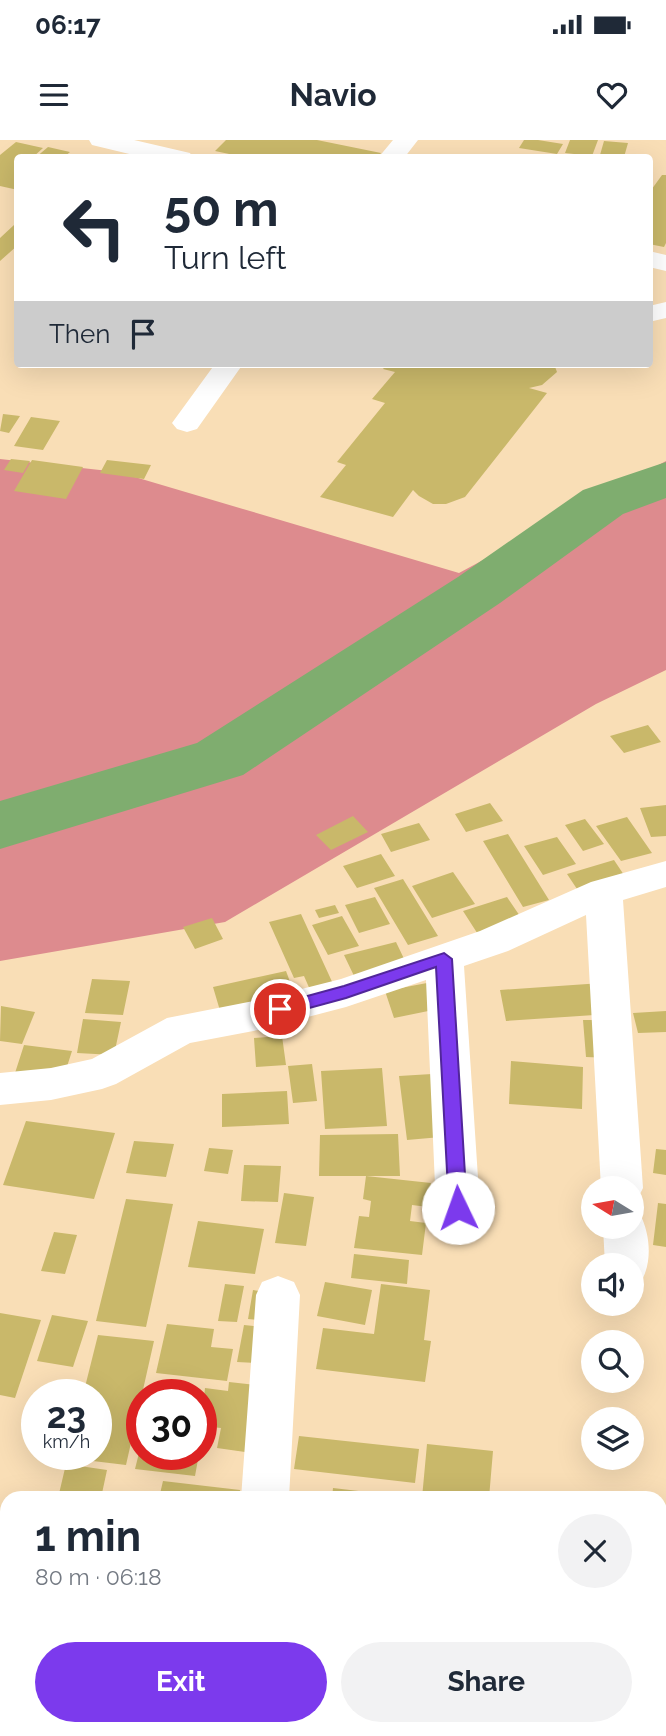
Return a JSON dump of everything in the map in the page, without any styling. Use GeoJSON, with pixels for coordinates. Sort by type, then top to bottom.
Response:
{"type":"FeatureCollection","features":[{"type":"Feature","properties":{"kind":"street"},"geometry":{"type":"LineString","coordinates":[[101,140],[163,154]]}},
{"type":"Feature","properties":{"kind":"street"},"geometry":{"type":"LineString","coordinates":[[394,154],[406,140]]}},
{"type":"Feature","properties":{"kind":"street"},"geometry":{"type":"LineString","coordinates":[[187,423],[226,368]]}},
{"type":"Feature","properties":{"kind":"street"},"geometry":{"type":"LineString","coordinates":[[0,1089],[31,1087],[102,1073],[181,1029],[270,1012],[346,992],[494,941],[604,892],[666,874]]}},
{"type":"Feature","properties":{"kind":"street"},"geometry":{"type":"LineString","coordinates":[[604,892],[621,1176]]}},
{"type":"Feature","properties":{"kind":"street"},"geometry":{"type":"LineString","coordinates":[[444,959],[458,1208]]}},
{"type":"Feature","properties":{"kind":"street"},"geometry":{"type":"LineString","coordinates":[[265,1491],[278,1294]]}},
{"type":"Feature","properties":{"kind":"shaded area"},"geometry":{"type":"Polygon","coordinates":[[[0,459],[118,472],[459,573],[666,461],[666,670],[596,704],[225,922],[0,961],[0,459]]]}},
{"type":"Feature","properties":{"kind":"building"},"geometry":{"type":"Polygon","coordinates":[[[226,140],[317,140],[381,153],[229,154],[215,151],[226,140]]]}},
{"type":"Feature","properties":{"kind":"building"},"geometry":{"type":"Polygon","coordinates":[[[524,140],[563,144],[557,154],[519,148],[524,140]]]}},
{"type":"Feature","properties":{"kind":"building"},"geometry":{"type":"Polygon","coordinates":[[[570,140],[598,140],[593,154],[565,153],[570,140]]]}},
{"type":"Feature","properties":{"kind":"building"},"geometry":{"type":"Polygon","coordinates":[[[604,141],[628,143],[625,154],[600,154],[604,141]]]}},
{"type":"Feature","properties":{"kind":"building"},"geometry":{"type":"Polygon","coordinates":[[[16,142],[43,148],[36,154],[14,154],[14,189],[0,186],[0,155],[16,142]]]}},
{"type":"Feature","properties":{"kind":"building"},"geometry":{"type":"Polygon","coordinates":[[[48,147],[70,152],[68,154],[40,154],[48,147]]]}},
{"type":"Feature","properties":{"kind":"building"},"geometry":{"type":"Polygon","coordinates":[[[662,175],[666,175],[664,247],[653,245],[653,187],[662,175]]]}},
{"type":"Feature","properties":{"kind":"building"},"geometry":{"type":"Polygon","coordinates":[[[14,225],[14,249],[0,261],[0,238],[14,225]]]}},
{"type":"Feature","properties":{"kind":"building"},"geometry":{"type":"Polygon","coordinates":[[[556,368],[557,372],[542,385],[529,388],[547,393],[465,497],[446,504],[433,504],[413,490],[393,517],[320,497],[346,465],[337,462],[385,403],[372,399],[395,372],[383,369],[556,368]]]}},
{"type":"Feature","properties":{"kind":"building"},"geometry":{"type":"Polygon","coordinates":[[[3,414],[20,416],[9,433],[0,431],[3,414]]]}},
{"type":"Feature","properties":{"kind":"building"},"geometry":{"type":"Polygon","coordinates":[[[31,417],[60,421],[43,450],[14,446],[31,417]]]}},
{"type":"Feature","properties":{"kind":"building"},"geometry":{"type":"Polygon","coordinates":[[[11,459],[30,461],[23,473],[4,470],[11,459]]]}},
{"type":"Feature","properties":{"kind":"building"},"geometry":{"type":"Polygon","coordinates":[[[32,460],[83,467],[66,499],[14,491],[32,460]]]}},
{"type":"Feature","properties":{"kind":"building"},"geometry":{"type":"Polygon","coordinates":[[[107,460],[151,465],[144,479],[100,473],[107,460]]]}},
{"type":"Feature","properties":{"kind":"building"},"geometry":{"type":"Polygon","coordinates":[[[648,725],[661,742],[624,753],[610,736],[648,725]]]}},
{"type":"Feature","properties":{"kind":"building"},"geometry":{"type":"Polygon","coordinates":[[[490,803],[503,821],[466,832],[455,814],[490,803]]]}},
{"type":"Feature","properties":{"kind":"building"},"geometry":{"type":"Polygon","coordinates":[[[666,805],[666,836],[651,837],[640,808],[666,805]]]}},
{"type":"Feature","properties":{"kind":"building"},"geometry":{"type":"Polygon","coordinates":[[[353,816],[368,832],[331,850],[316,835],[353,816]]]}},
{"type":"Feature","properties":{"kind":"building"},"geometry":{"type":"Polygon","coordinates":[[[627,817],[652,853],[621,861],[596,826],[627,817]]]}},
{"type":"Feature","properties":{"kind":"building"},"geometry":{"type":"Polygon","coordinates":[[[585,819],[604,844],[583,851],[565,825],[585,819]]]}},
{"type":"Feature","properties":{"kind":"building"},"geometry":{"type":"Polygon","coordinates":[[[419,823],[430,840],[391,852],[381,834],[419,823]]]}},
{"type":"Feature","properties":{"kind":"building"},"geometry":{"type":"Polygon","coordinates":[[[508,834],[549,900],[523,907],[483,841],[508,834]]]}},
{"type":"Feature","properties":{"kind":"building"},"geometry":{"type":"Polygon","coordinates":[[[557,837],[576,864],[543,875],[524,846],[557,837]]]}},
{"type":"Feature","properties":{"kind":"building"},"geometry":{"type":"Polygon","coordinates":[[[381,854],[395,876],[357,888],[343,866],[381,854]]]}},
{"type":"Feature","properties":{"kind":"building"},"geometry":{"type":"Polygon","coordinates":[[[614,860],[626,878],[579,892],[567,874],[614,860]]]}},
{"type":"Feature","properties":{"kind":"building"},"geometry":{"type":"Polygon","coordinates":[[[453,872],[475,904],[432,918],[412,886],[453,872]]]}},
{"type":"Feature","properties":{"kind":"building"},"geometry":{"type":"Polygon","coordinates":[[[403,879],[438,936],[408,945],[374,888],[403,879]]]}},
{"type":"Feature","properties":{"kind":"building"},"geometry":{"type":"Polygon","coordinates":[[[375,897],[390,924],[359,933],[345,905],[375,897]]]}},
{"type":"Feature","properties":{"kind":"building"},"geometry":{"type":"Polygon","coordinates":[[[507,897],[526,925],[481,939],[463,911],[507,897]]]}},
{"type":"Feature","properties":{"kind":"building"},"geometry":{"type":"Polygon","coordinates":[[[335,905],[339,913],[319,918],[315,910],[335,905]]]}},
{"type":"Feature","properties":{"kind":"building"},"geometry":{"type":"Polygon","coordinates":[[[301,914],[334,986],[311,992],[304,976],[294,978],[269,922],[301,914]]]}},
{"type":"Feature","properties":{"kind":"building"},"geometry":{"type":"Polygon","coordinates":[[[342,916],[359,946],[328,955],[312,925],[342,916]]]}},
{"type":"Feature","properties":{"kind":"building"},"geometry":{"type":"Polygon","coordinates":[[[212,918],[223,939],[195,949],[183,927],[212,918]]]}},
{"type":"Feature","properties":{"kind":"building"},"geometry":{"type":"Polygon","coordinates":[[[396,942],[407,965],[355,978],[344,955],[396,942]]]}},
{"type":"Feature","properties":{"kind":"building"},"geometry":{"type":"Polygon","coordinates":[[[286,971],[296,998],[221,1014],[213,987],[286,971]]]}},
{"type":"Feature","properties":{"kind":"building"},"geometry":{"type":"Polygon","coordinates":[[[92,979],[130,981],[123,1015],[85,1013],[92,979]]]}},
{"type":"Feature","properties":{"kind":"building"},"geometry":{"type":"Polygon","coordinates":[[[427,983],[438,1009],[394,1018],[385,991],[427,983]]]}},
{"type":"Feature","properties":{"kind":"building"},"geometry":{"type":"Polygon","coordinates":[[[602,983],[609,1014],[506,1021],[500,990],[602,983]]]}},
{"type":"Feature","properties":{"kind":"building"},"geometry":{"type":"Polygon","coordinates":[[[1,1006],[35,1012],[22,1044],[0,1041],[1,1006]]]}},
{"type":"Feature","properties":{"kind":"building"},"geometry":{"type":"Polygon","coordinates":[[[666,1011],[666,1032],[638,1033],[633,1013],[666,1011]]]}},
{"type":"Feature","properties":{"kind":"building"},"geometry":{"type":"Polygon","coordinates":[[[83,1019],[121,1022],[114,1055],[77,1053],[83,1019]]]}},
{"type":"Feature","properties":{"kind":"building"},"geometry":{"type":"Polygon","coordinates":[[[583,1020],[609,1020],[611,1058],[586,1057],[583,1020]]]}},
{"type":"Feature","properties":{"kind":"building"},"geometry":{"type":"Polygon","coordinates":[[[282,1036],[286,1065],[256,1067],[254,1038],[282,1036]]]}},
{"type":"Feature","properties":{"kind":"building"},"geometry":{"type":"Polygon","coordinates":[[[24,1045],[72,1051],[63,1079],[15,1073],[24,1045]]]}},
{"type":"Feature","properties":{"kind":"building"},"geometry":{"type":"Polygon","coordinates":[[[511,1061],[583,1067],[582,1109],[509,1104],[511,1061]]]}},
{"type":"Feature","properties":{"kind":"building"},"geometry":{"type":"Polygon","coordinates":[[[312,1064],[317,1101],[293,1103],[288,1066],[312,1064]]]}},
{"type":"Feature","properties":{"kind":"building"},"geometry":{"type":"Polygon","coordinates":[[[382,1068],[387,1126],[325,1129],[321,1071],[382,1068]]]}},
{"type":"Feature","properties":{"kind":"building"},"geometry":{"type":"Polygon","coordinates":[[[432,1074],[441,1137],[407,1140],[399,1076],[432,1074]]]}},
{"type":"Feature","properties":{"kind":"building"},"geometry":{"type":"Polygon","coordinates":[[[287,1091],[289,1124],[222,1127],[222,1094],[287,1091]]]}},
{"type":"Feature","properties":{"kind":"building"},"geometry":{"type":"Polygon","coordinates":[[[26,1121],[115,1133],[94,1199],[3,1185],[26,1121]]]}},
{"type":"Feature","properties":{"kind":"building"},"geometry":{"type":"Polygon","coordinates":[[[398,1134],[400,1176],[319,1176],[320,1135],[398,1134]]]}},
{"type":"Feature","properties":{"kind":"building"},"geometry":{"type":"Polygon","coordinates":[[[134,1141],[174,1144],[166,1177],[126,1173],[134,1141]]]}},
{"type":"Feature","properties":{"kind":"building"},"geometry":{"type":"Polygon","coordinates":[[[209,1148],[233,1150],[228,1174],[204,1171],[209,1148]]]}},
{"type":"Feature","properties":{"kind":"building"},"geometry":{"type":"Polygon","coordinates":[[[656,1149],[666,1150],[666,1175],[653,1173],[656,1149]]]}},
{"type":"Feature","properties":{"kind":"building"},"geometry":{"type":"Polygon","coordinates":[[[244,1165],[281,1166],[278,1202],[241,1201],[244,1165]]]}},
{"type":"Feature","properties":{"kind":"building"},"geometry":{"type":"Polygon","coordinates":[[[366,1176],[431,1183],[428,1207],[412,1205],[410,1221],[426,1223],[422,1255],[354,1248],[359,1216],[369,1217],[371,1201],[363,1199],[366,1176]]]}},
{"type":"Feature","properties":{"kind":"building"},"geometry":{"type":"Polygon","coordinates":[[[284,1193],[314,1197],[306,1246],[275,1243],[284,1193]]]}},
{"type":"Feature","properties":{"kind":"building"},"geometry":{"type":"Polygon","coordinates":[[[126,1199],[173,1204],[146,1327],[96,1321],[126,1199]]]}},
{"type":"Feature","properties":{"kind":"building"},"geometry":{"type":"Polygon","coordinates":[[[658,1203],[666,1204],[666,1247],[653,1245],[658,1203]]]}},
{"type":"Feature","properties":{"kind":"building"},"geometry":{"type":"Polygon","coordinates":[[[198,1221],[264,1229],[255,1274],[188,1267],[198,1221]]]}},
{"type":"Feature","properties":{"kind":"building"},"geometry":{"type":"Polygon","coordinates":[[[54,1232],[77,1235],[65,1274],[41,1271],[54,1232]]]}},
{"type":"Feature","properties":{"kind":"building"},"geometry":{"type":"Polygon","coordinates":[[[354,1254],[409,1260],[407,1284],[351,1278],[354,1254]]]}},
{"type":"Feature","properties":{"kind":"building"},"geometry":{"type":"Polygon","coordinates":[[[325,1282],[372,1290],[365,1325],[317,1316],[325,1282]]]}},
{"type":"Feature","properties":{"kind":"building"},"geometry":{"type":"Polygon","coordinates":[[[225,1284],[244,1286],[237,1322],[218,1321],[225,1284]]]}},
{"type":"Feature","properties":{"kind":"building"},"geometry":{"type":"Polygon","coordinates":[[[381,1284],[430,1290],[424,1340],[431,1341],[425,1382],[316,1369],[323,1328],[374,1334],[381,1284]]]}},
{"type":"Feature","properties":{"kind":"building"},"geometry":{"type":"Polygon","coordinates":[[[253,1290],[273,1293],[268,1321],[248,1319],[253,1290]]]}},
{"type":"Feature","properties":{"kind":"building"},"geometry":{"type":"Polygon","coordinates":[[[0,1313],[41,1320],[15,1398],[0,1395],[0,1313]]]}},
{"type":"Feature","properties":{"kind":"building"},"geometry":{"type":"Polygon","coordinates":[[[52,1315],[88,1321],[73,1367],[37,1361],[52,1315]]]}},
{"type":"Feature","properties":{"kind":"building"},"geometry":{"type":"Polygon","coordinates":[[[167,1324],[214,1329],[211,1347],[233,1349],[227,1381],[156,1373],[167,1324]]]}},
{"type":"Feature","properties":{"kind":"building"},"geometry":{"type":"Polygon","coordinates":[[[244,1325],[263,1327],[256,1363],[237,1362],[244,1325]]]}},
{"type":"Feature","properties":{"kind":"building"},"geometry":{"type":"Polygon","coordinates":[[[98,1335],[154,1341],[145,1379],[126,1379],[126,1465],[112,1463],[112,1379],[87,1379],[98,1335]]]}},
{"type":"Feature","properties":{"kind":"building"},"geometry":{"type":"Polygon","coordinates":[[[229,1382],[257,1385],[245,1452],[217,1448],[221,1428],[217,1428],[217,1390],[228,1391],[229,1382]]]}},
{"type":"Feature","properties":{"kind":"building"},"geometry":{"type":"Polygon","coordinates":[[[299,1436],[419,1449],[415,1483],[294,1469],[299,1436]]]}},
{"type":"Feature","properties":{"kind":"building"},"geometry":{"type":"Polygon","coordinates":[[[427,1444],[493,1451],[490,1491],[423,1491],[427,1444]]]}},
{"type":"Feature","properties":{"kind":"building"},"geometry":{"type":"Polygon","coordinates":[[[65,1470],[107,1470],[102,1491],[60,1491],[65,1470]]]}},
{"type":"Feature","properties":{"kind":"building"},"geometry":{"type":"Polygon","coordinates":[[[144,1470],[196,1470],[195,1476],[144,1470]]]}},
{"type":"Feature","properties":{"kind":"building"},"geometry":{"type":"Polygon","coordinates":[[[163,1481],[240,1490],[240,1491],[161,1491],[163,1481]]]}},
{"type":"Feature","properties":{"kind":"building"},"geometry":{"type":"Polygon","coordinates":[[[333,1488],[358,1491],[333,1491],[333,1488]]]}},
{"type":"Feature","properties":{"kind":"waterway"},"geometry":{"type":"LineString","coordinates":[[0,825],[220,759],[479,590],[603,502],[666,479]]}},
{"type":"Feature","properties":{"kind":"route"},"geometry":{"type":"LineString","coordinates":[[280,1009],[346,992],[444,959],[458,1208]]}}]}
